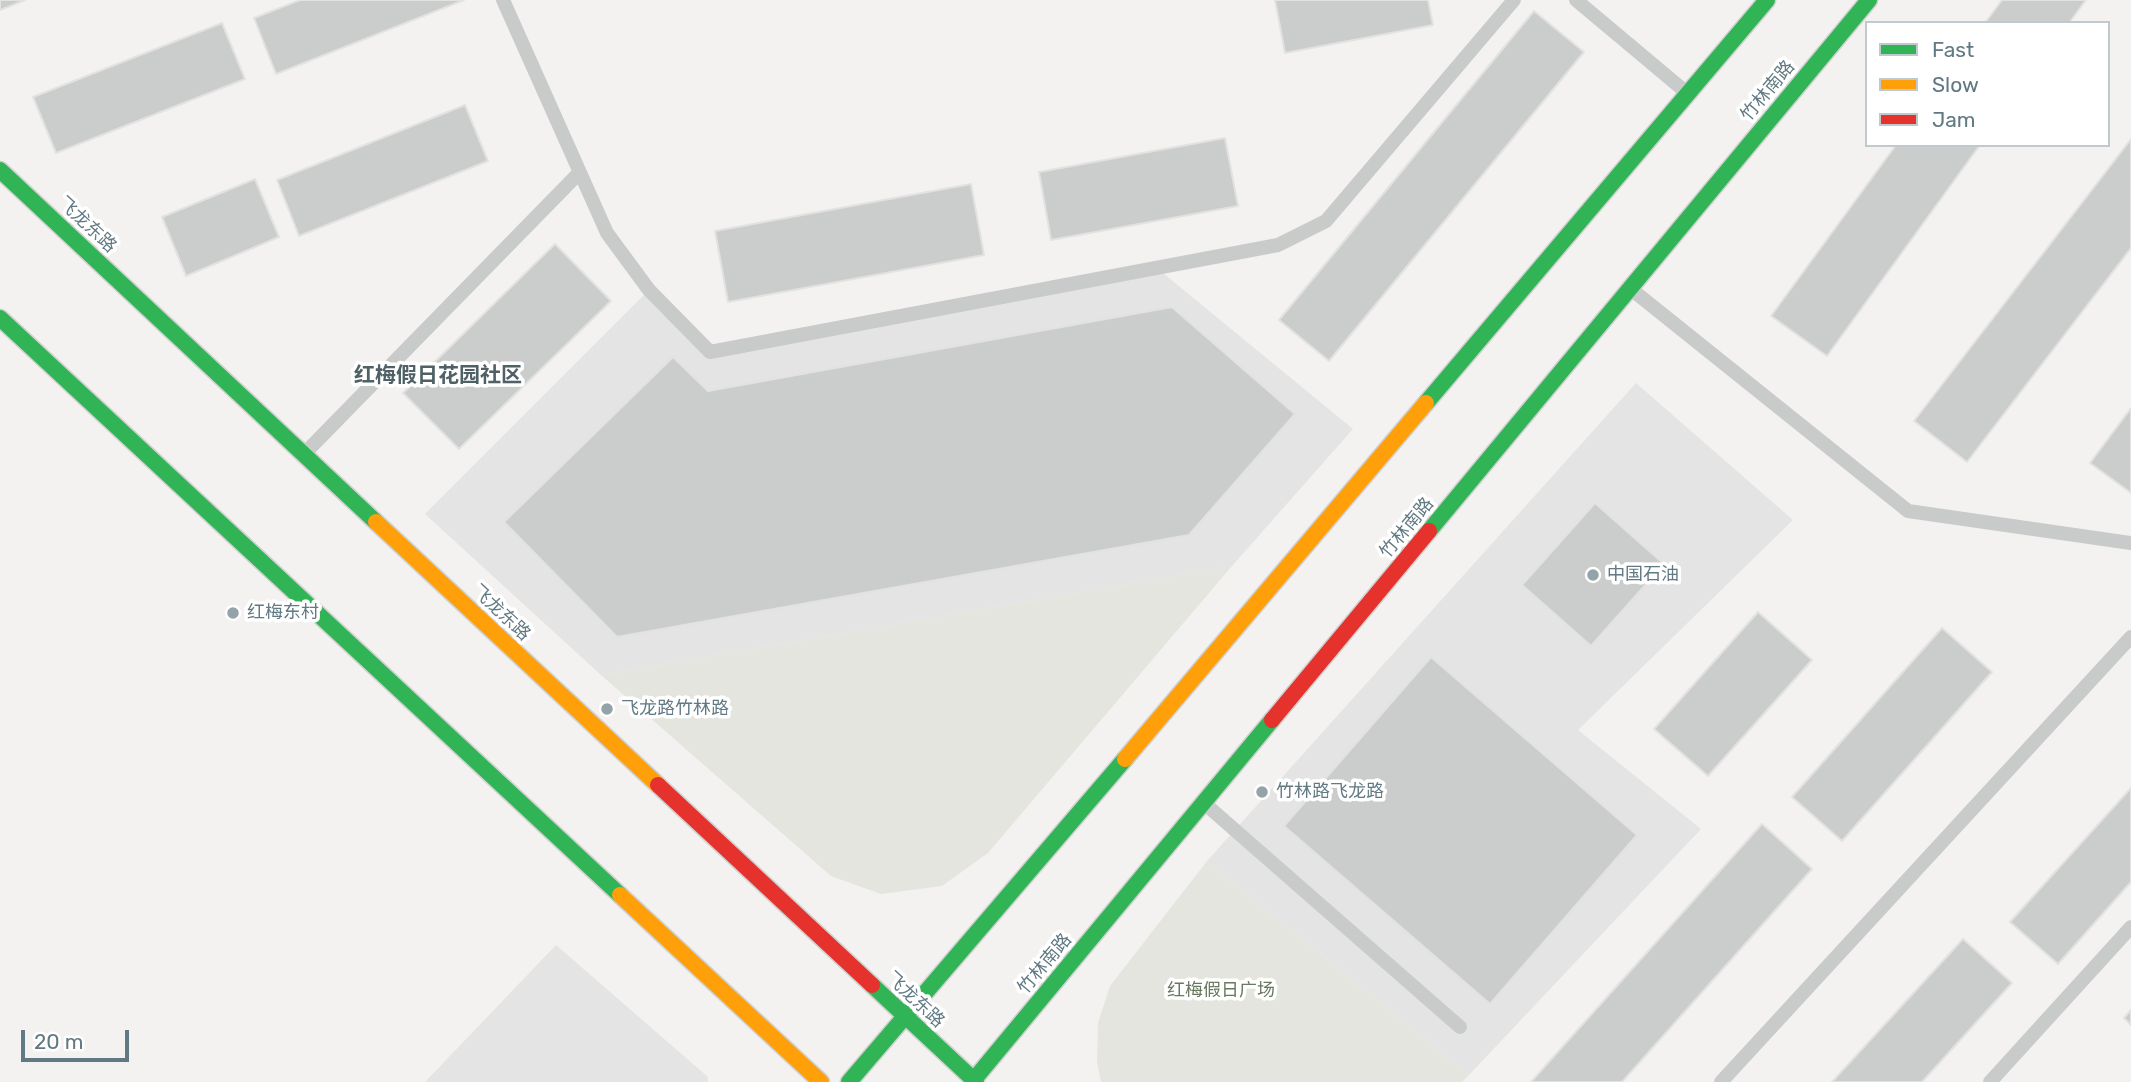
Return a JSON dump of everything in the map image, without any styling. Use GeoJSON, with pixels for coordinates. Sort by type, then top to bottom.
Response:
{"type":"FeatureCollection","features":[{"type":"Feature","properties":{"kind":"main road"},"geometry":{"type":"LineString","coordinates":[[849,1082],[906,1019],[1767,0]]}},
{"type":"Feature","properties":{"kind":"main road","name":"竹林南路"},"geometry":{"type":"LineString","coordinates":[[974,1081],[1869,0]]}},
{"type":"Feature","properties":{"kind":"main road","name":"飞龙东路"},"geometry":{"type":"LineString","coordinates":[[0,170],[974,1081]]}},
{"type":"Feature","properties":{"kind":"main road"},"geometry":{"type":"LineString","coordinates":[[0,318],[821,1082]]}},
{"type":"Feature","properties":{"kind":"lane"},"geometry":{"type":"LineString","coordinates":[[503,0],[607,233],[649,290],[710,352],[1278,245],[1326,221],[1514,0]]}},
{"type":"Feature","properties":{"kind":"lane"},"geometry":{"type":"LineString","coordinates":[[1576,0],[1688,94]]}},
{"type":"Feature","properties":{"kind":"lane"},"geometry":{"type":"LineString","coordinates":[[304,455],[579,173]]}},
{"type":"Feature","properties":{"kind":"lane"},"geometry":{"type":"LineString","coordinates":[[1630,288],[1908,511],[2131,543]]}},
{"type":"Feature","properties":{"kind":"lane"},"geometry":{"type":"LineString","coordinates":[[1721,1082],[2131,638]]}},
{"type":"Feature","properties":{"kind":"lane"},"geometry":{"type":"LineString","coordinates":[[1204,803],[1460,1027]]}},
{"type":"Feature","properties":{"kind":"lane"},"geometry":{"type":"LineString","coordinates":[[1990,1082],[2131,927]]}},
{"type":"Feature","properties":{"kind":"shaded area"},"geometry":{"type":"Polygon","coordinates":[[[1158,269],[1353,429],[1232,566],[601,675],[425,514],[649,290],[710,352],[1158,269]]]}},
{"type":"Feature","properties":{"kind":"shaded area"},"geometry":{"type":"Polygon","coordinates":[[[1636,383],[1793,520],[1578,730],[1701,829],[1469,1075],[1207,861],[1636,383]]]}},
{"type":"Feature","properties":{"kind":"shaded area"},"geometry":{"type":"Polygon","coordinates":[[[556,945],[708,1077],[708,1082],[425,1082],[556,945]]]}},
{"type":"Feature","properties":{"kind":"green space"},"geometry":{"type":"Polygon","coordinates":[[[1232,566],[988,853],[942,886],[881,894],[831,876],[601,675],[1232,566]]]}},
{"type":"Feature","properties":{"kind":"green space","name":"红梅假日广场"},"geometry":{"type":"Polygon","coordinates":[[[1207,861],[1469,1075],[1462,1082],[1101,1082],[1097,1062],[1098,1023],[1110,986],[1207,861]]]}},
{"type":"Feature","properties":{"kind":"building"},"geometry":{"type":"Polygon","coordinates":[[[0,0],[25,0],[0,10],[0,0]]]}},
{"type":"Feature","properties":{"kind":"building"},"geometry":{"type":"Polygon","coordinates":[[[300,0],[464,0],[276,74],[254,18],[300,0]]]}},
{"type":"Feature","properties":{"kind":"building"},"geometry":{"type":"Polygon","coordinates":[[[1275,0],[1428,0],[1433,25],[1285,53],[1275,0]]]}},
{"type":"Feature","properties":{"kind":"building"},"geometry":{"type":"Polygon","coordinates":[[[2002,0],[2086,0],[2070,21],[1986,21],[2002,0]]]}},
{"type":"Feature","properties":{"kind":"building"},"geometry":{"type":"Polygon","coordinates":[[[1534,11],[1584,52],[1329,361],[1279,320],[1534,11]]]}},
{"type":"Feature","properties":{"kind":"building"},"geometry":{"type":"Polygon","coordinates":[[[222,23],[245,79],[56,153],[33,97],[222,23]]]}},
{"type":"Feature","properties":{"kind":"building"},"geometry":{"type":"Polygon","coordinates":[[[465,105],[488,161],[299,236],[277,180],[465,105]]]}},
{"type":"Feature","properties":{"kind":"building"},"geometry":{"type":"Polygon","coordinates":[[[1225,138],[1238,206],[1051,240],[1039,172],[1225,138]]]}},
{"type":"Feature","properties":{"kind":"building"},"geometry":{"type":"Polygon","coordinates":[[[2131,139],[2131,248],[1967,462],[1914,421],[2131,139]]]}},
{"type":"Feature","properties":{"kind":"building"},"geometry":{"type":"Polygon","coordinates":[[[1895,147],[1979,147],[1827,356],[1771,316],[1895,147]]]}},
{"type":"Feature","properties":{"kind":"building"},"geometry":{"type":"Polygon","coordinates":[[[255,179],[279,237],[186,276],[162,217],[255,179]]]}},
{"type":"Feature","properties":{"kind":"building"},"geometry":{"type":"Polygon","coordinates":[[[971,184],[984,255],[728,302],[715,231],[971,184]]]}},
{"type":"Feature","properties":{"kind":"building"},"geometry":{"type":"Polygon","coordinates":[[[555,244],[611,301],[459,449],[403,393],[555,244]]]}},
{"type":"Feature","properties":{"kind":"building"},"geometry":{"type":"Polygon","coordinates":[[[1172,307],[1295,414],[1189,535],[617,637],[504,522],[673,357],[708,391],[1172,307]]]}},
{"type":"Feature","properties":{"kind":"building"},"geometry":{"type":"Polygon","coordinates":[[[2131,408],[2131,493],[2090,463],[2131,408]]]}},
{"type":"Feature","properties":{"kind":"building","name":"中国石油"},"geometry":{"type":"Polygon","coordinates":[[[1595,503],[1664,564],[1591,646],[1522,585],[1595,503]]]}},
{"type":"Feature","properties":{"kind":"building"},"geometry":{"type":"Polygon","coordinates":[[[1758,612],[1812,660],[1708,776],[1654,729],[1758,612]]]}},
{"type":"Feature","properties":{"kind":"building"},"geometry":{"type":"Polygon","coordinates":[[[1942,628],[1992,672],[1842,841],[1792,797],[1942,628]]]}},
{"type":"Feature","properties":{"kind":"building"},"geometry":{"type":"Polygon","coordinates":[[[1431,657],[1637,835],[1490,1004],[1284,826],[1431,657]]]}},
{"type":"Feature","properties":{"kind":"building"},"geometry":{"type":"Polygon","coordinates":[[[2131,788],[2131,882],[2058,964],[2010,922],[2131,788]]]}},
{"type":"Feature","properties":{"kind":"building"},"geometry":{"type":"Polygon","coordinates":[[[1762,824],[1812,869],[1622,1082],[1531,1082],[1762,824]]]}},
{"type":"Feature","properties":{"kind":"building"},"geometry":{"type":"Polygon","coordinates":[[[1963,939],[2012,983],[1922,1082],[1832,1082],[1963,939]]]}},
{"type":"Feature","properties":{"kind":"building"},"geometry":{"type":"Polygon","coordinates":[[[2131,1010],[2131,1025],[2124,1018],[2131,1010]]]}},
{"type":"Feature","properties":{"kind":"traffic: fast"},"geometry":{"type":"LineString","coordinates":[[1426,403],[1767,0]]}},
{"type":"Feature","properties":{"kind":"traffic: fast"},"geometry":{"type":"LineString","coordinates":[[1429,531],[1869,0]]}},
{"type":"Feature","properties":{"kind":"traffic: fast"},"geometry":{"type":"LineString","coordinates":[[0,170],[376,522]]}},
{"type":"Feature","properties":{"kind":"traffic: fast"},"geometry":{"type":"LineString","coordinates":[[0,318],[620,895]]}},
{"type":"Feature","properties":{"kind":"traffic: fast"},"geometry":{"type":"LineString","coordinates":[[972,1082],[1272,720]]}},
{"type":"Feature","properties":{"kind":"traffic: fast"},"geometry":{"type":"LineString","coordinates":[[849,1082],[1125,759]]}},
{"type":"Feature","properties":{"kind":"traffic: fast"},"geometry":{"type":"LineString","coordinates":[[872,985],[976,1082]]}},
{"type":"Feature","properties":{"kind":"traffic: slow"},"geometry":{"type":"LineString","coordinates":[[1125,759],[1426,403]]}},
{"type":"Feature","properties":{"kind":"traffic: slow"},"geometry":{"type":"LineString","coordinates":[[376,522],[658,785]]}},
{"type":"Feature","properties":{"kind":"traffic: slow"},"geometry":{"type":"LineString","coordinates":[[620,895],[821,1082]]}},
{"type":"Feature","properties":{"kind":"traffic: jam"},"geometry":{"type":"LineString","coordinates":[[1272,720],[1429,531]]}},
{"type":"Feature","properties":{"kind":"traffic: jam"},"geometry":{"type":"LineString","coordinates":[[658,785],[872,985]]}},
{"type":"Feature","properties":{"kind":"place","name":"中国石油"},"geometry":{"type":"Point","coordinates":[1593,575]}},
{"type":"Feature","properties":{"kind":"place","name":"红梅东村"},"geometry":{"type":"Point","coordinates":[233,613]}},
{"type":"Feature","properties":{"kind":"place","name":"飞龙路竹林路"},"geometry":{"type":"Point","coordinates":[607,709]}},
{"type":"Feature","properties":{"kind":"place","name":"竹林路飞龙路"},"geometry":{"type":"Point","coordinates":[1262,792]}},
{"type":"Feature","properties":{"kind":"district","name":"红梅假日花园社区"},"geometry":{"type":"Point","coordinates":[438,376]}}]}
